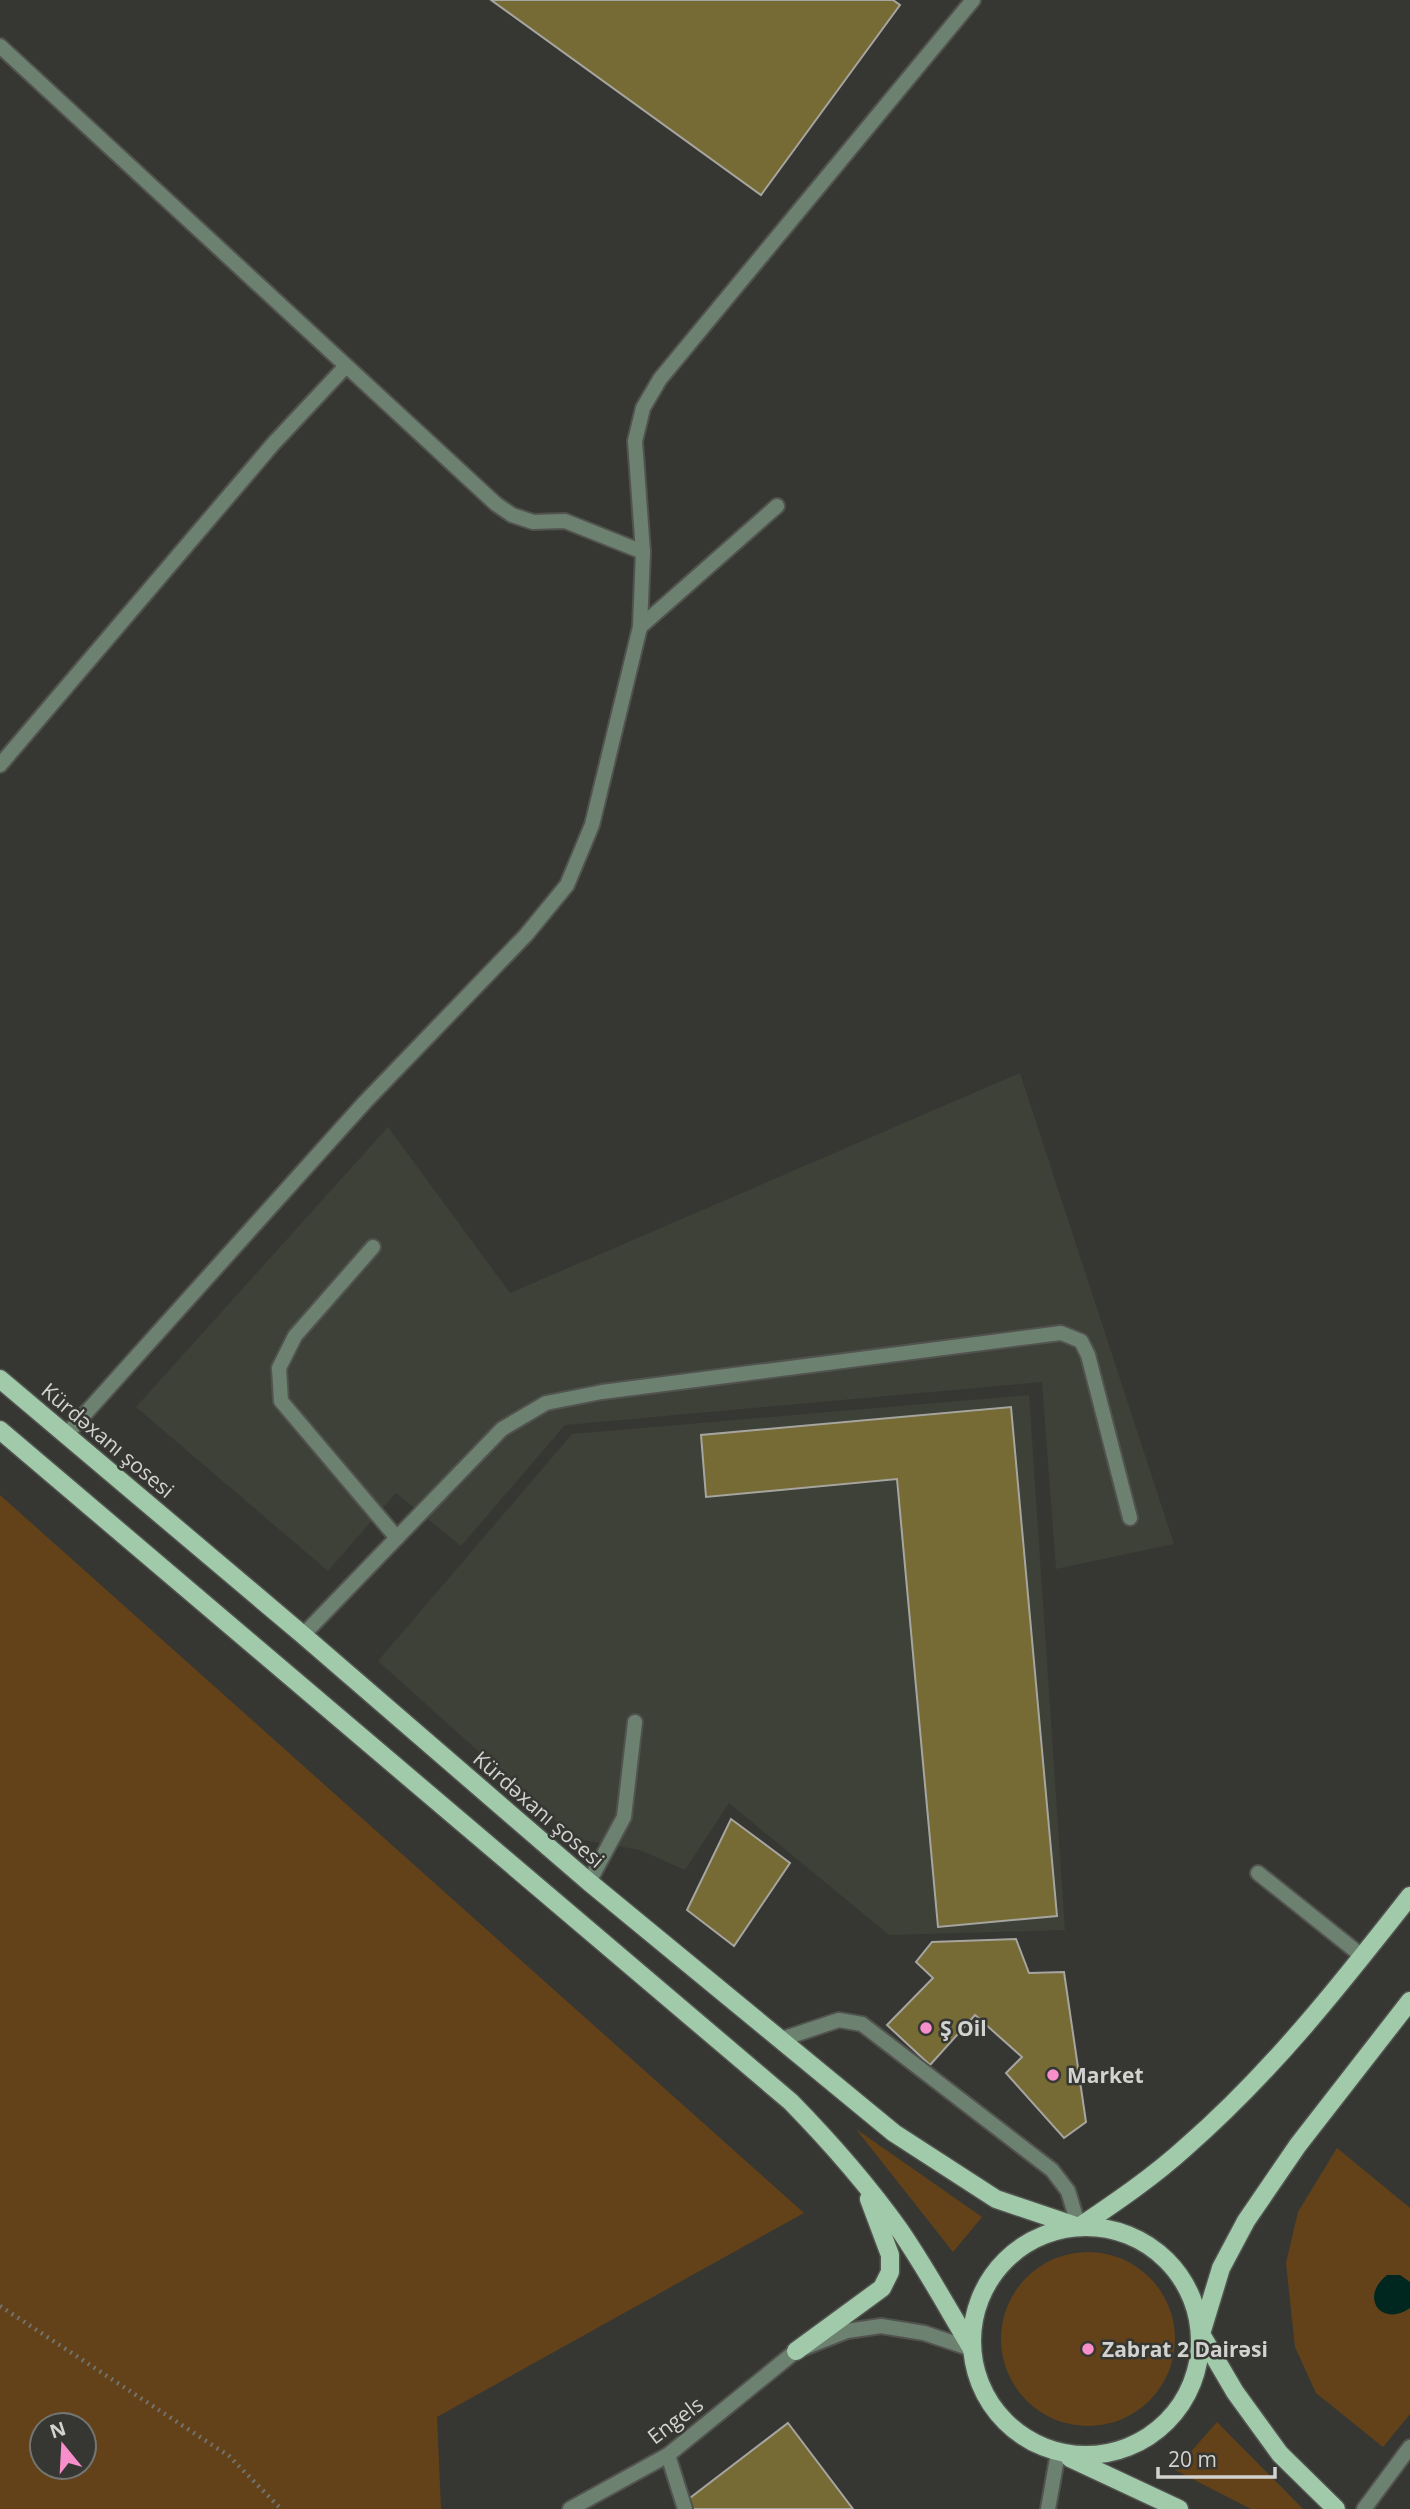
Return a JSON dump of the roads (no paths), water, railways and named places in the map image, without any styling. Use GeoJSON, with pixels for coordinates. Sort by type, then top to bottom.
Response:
{"type":"FeatureCollection","features":[{"type":"Feature","properties":{"kind":"main road","name":"Kürdəxanı şosesi"},"geometry":{"type":"LineString","coordinates":[[0,1379],[589,1882],[894,2133],[996,2199],[1079,2227]]}},
{"type":"Feature","properties":{"kind":"main road"},"geometry":{"type":"LineString","coordinates":[[0,1430],[791,2102],[861,2180],[921,2263],[972,2349]]}},
{"type":"Feature","properties":{"kind":"main road"},"geometry":{"type":"LineString","coordinates":[[1079,2227],[1137,2187],[1187,2147],[1294,2039],[1410,1896]]}},
{"type":"Feature","properties":{"kind":"main road"},"geometry":{"type":"LineString","coordinates":[[1058,2452],[1093,2455],[1128,2448],[1159,2429],[1183,2402],[1197,2370],[1201,2334],[1221,2268],[1246,2221],[1298,2146],[1410,2001]]}},
{"type":"Feature","properties":{"kind":"main road"},"geometry":{"type":"LineString","coordinates":[[796,2351],[882,2288],[890,2272],[890,2255],[861,2180]]}},
{"type":"Feature","properties":{"kind":"main road"},"geometry":{"type":"LineString","coordinates":[[1179,2509],[1024,2438],[997,2415],[979,2383],[972,2349],[975,2313],[989,2280],[1013,2253],[1044,2235],[1079,2227],[1115,2230],[1147,2244],[1175,2268],[1193,2299],[1201,2334],[1235,2392],[1279,2454],[1336,2509]]}},
{"type":"Feature","properties":{"kind":"street"},"geometry":{"type":"LineString","coordinates":[[66,1435],[365,1102],[526,936],[567,885],[592,825],[640,627],[643,552],[635,441],[643,408],[660,379],[973,0]]}},
{"type":"Feature","properties":{"kind":"street"},"geometry":{"type":"LineString","coordinates":[[0,46],[496,504],[512,515],[533,522],[565,521],[643,552]]}},
{"type":"Feature","properties":{"kind":"street"},"geometry":{"type":"LineString","coordinates":[[0,765],[273,444],[346,366]]}},
{"type":"Feature","properties":{"kind":"street"},"geometry":{"type":"LineString","coordinates":[[640,627],[777,506]]}},
{"type":"Feature","properties":{"kind":"street"},"geometry":{"type":"LineString","coordinates":[[373,1247],[295,1336],[279,1368],[281,1401],[397,1538]]}},
{"type":"Feature","properties":{"kind":"street"},"geometry":{"type":"LineString","coordinates":[[303,1635],[502,1429],[546,1403],[602,1392],[1061,1333],[1081,1341],[1088,1355],[1130,1518]]}},
{"type":"Feature","properties":{"kind":"street"},"geometry":{"type":"LineString","coordinates":[[589,1882],[624,1817],[635,1722]]}},
{"type":"Feature","properties":{"kind":"street"},"geometry":{"type":"LineString","coordinates":[[1258,1873],[1362,1956]]}},
{"type":"Feature","properties":{"kind":"street"},"geometry":{"type":"LineString","coordinates":[[782,2039],[839,2020],[862,2024],[1052,2170],[1068,2192],[1079,2227]]}},
{"type":"Feature","properties":{"kind":"street","name":"Engels"},"geometry":{"type":"LineString","coordinates":[[570,2509],[668,2455],[796,2351],[847,2331],[881,2326],[924,2333],[972,2349]]}},
{"type":"Feature","properties":{"kind":"street"},"geometry":{"type":"LineString","coordinates":[[1364,2509],[1410,2447]]}},
{"type":"Feature","properties":{"kind":"street"},"geometry":{"type":"LineString","coordinates":[[1048,2509],[1058,2452]]}},
{"type":"Feature","properties":{"kind":"street"},"geometry":{"type":"LineString","coordinates":[[668,2455],[685,2509]]}},
{"type":"Feature","properties":{"kind":"water"},"geometry":{"type":"Polygon","coordinates":[[[1387,2275],[1400,2275],[1410,2282],[1410,2308],[1390,2314],[1377,2307],[1375,2292],[1387,2275]]]}},
{"type":"Feature","properties":{"kind":"place","name":"Ş Oil"},"geometry":{"type":"Point","coordinates":[926,2028]}},
{"type":"Feature","properties":{"kind":"place","name":"Market"},"geometry":{"type":"Point","coordinates":[1053,2075]}},
{"type":"Feature","properties":{"kind":"place","name":"Zabrat 2 Dairəsi"},"geometry":{"type":"Point","coordinates":[1088,2349]}}]}
